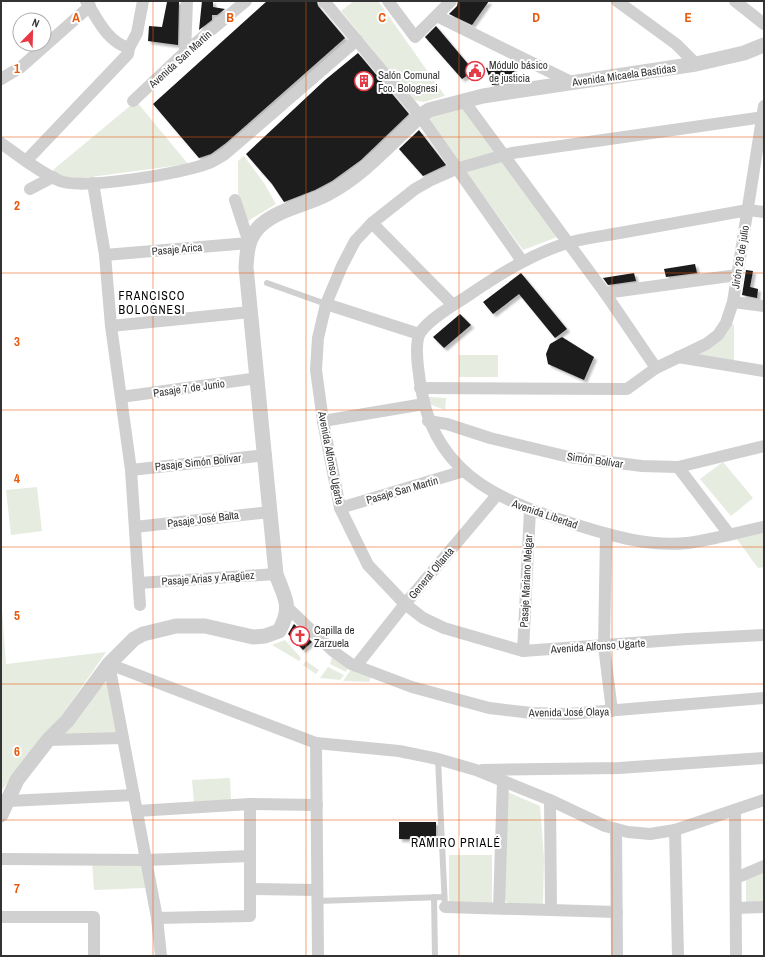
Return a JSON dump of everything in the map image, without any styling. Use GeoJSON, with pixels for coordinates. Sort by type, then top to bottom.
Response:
{"type":"FeatureCollection","features":[{"type":"Feature","properties":{"kind":"street"},"geometry":{"type":"LineString","coordinates":[[26,161],[128,54],[129,48],[137,33],[143,1]]}},
{"type":"Feature","properties":{"kind":"street"},"geometry":{"type":"LineString","coordinates":[[185,52],[188,1]]}},
{"type":"Feature","properties":{"kind":"street","name":"Avenida San Martín"},"geometry":{"type":"LineString","coordinates":[[133,101],[185,52],[246,1]]}},
{"type":"Feature","properties":{"kind":"street"},"geometry":{"type":"LineString","coordinates":[[324,1],[420,116],[522,261]]}},
{"type":"Feature","properties":{"kind":"street"},"geometry":{"type":"LineString","coordinates":[[388,1],[415,37],[451,1]]}},
{"type":"Feature","properties":{"kind":"street"},"geometry":{"type":"LineString","coordinates":[[617,1],[676,44],[696,64]]}},
{"type":"Feature","properties":{"kind":"street"},"geometry":{"type":"LineString","coordinates":[[735,1],[764,24]]}},
{"type":"Feature","properties":{"kind":"street"},"geometry":{"type":"LineString","coordinates":[[1,79],[21,67],[88,4],[97,21],[119,46],[129,48]]}},
{"type":"Feature","properties":{"kind":"street"},"geometry":{"type":"LineString","coordinates":[[437,16],[573,83]]}},
{"type":"Feature","properties":{"kind":"street"},"geometry":{"type":"LineString","coordinates":[[1,143],[26,161],[60,181],[71,183],[93,183],[148,177],[211,163],[225,154],[356,40]]}},
{"type":"Feature","properties":{"kind":"street","name":"Avenida Micaela Bastidas"},"geometry":{"type":"LineString","coordinates":[[249,243],[262,225],[273,218],[327,194],[342,185],[369,163],[420,116],[429,110],[483,96],[696,64],[744,53],[764,45]]}},
{"type":"Feature","properties":{"kind":"street"},"geometry":{"type":"LineString","coordinates":[[464,101],[605,293],[656,368]]}},
{"type":"Feature","properties":{"kind":"street","name":"Avenida Alfonso Ugarte"},"geometry":{"type":"LineString","coordinates":[[763,113],[504,155],[456,169],[415,189],[372,223],[355,241],[342,266],[326,304],[318,338],[316,370],[323,421],[340,508],[368,565],[405,604],[423,618],[444,628],[523,651],[764,635]]}},
{"type":"Feature","properties":{"kind":"street","name":"Jirón 28 de julio"},"geometry":{"type":"LineString","coordinates":[[420,388],[627,389],[656,368],[706,344],[718,335],[726,323],[733,302],[736,275],[763,113]]}},
{"type":"Feature","properties":{"kind":"street"},"geometry":{"type":"LineString","coordinates":[[30,189],[53,176]]}},
{"type":"Feature","properties":{"kind":"street"},"geometry":{"type":"LineString","coordinates":[[93,183],[105,255],[111,326],[131,470],[140,605]]}},
{"type":"Feature","properties":{"kind":"street"},"geometry":{"type":"LineString","coordinates":[[1,815],[17,780],[48,740],[67,721],[109,664],[134,639],[143,634],[166,627],[205,626],[253,636],[265,636],[279,632],[286,619],[288,608],[276,574],[266,455],[250,312],[246,267],[249,243],[235,200]]}},
{"type":"Feature","properties":{"kind":"street"},"geometry":{"type":"LineString","coordinates":[[326,304],[419,334],[453,305],[522,261],[568,243],[748,210],[764,212]]}},
{"type":"Feature","properties":{"kind":"street"},"geometry":{"type":"LineString","coordinates":[[372,223],[453,305]]}},
{"type":"Feature","properties":{"kind":"street","name":"Pasaje Arica"},"geometry":{"type":"LineString","coordinates":[[105,255],[249,243]]}},
{"type":"Feature","properties":{"kind":"street"},"geometry":{"type":"LineString","coordinates":[[605,293],[736,275]]}},
{"type":"Feature","properties":{"kind":"street"},"geometry":{"type":"LineString","coordinates":[[733,302],[764,306]]}},
{"type":"Feature","properties":{"kind":"street"},"geometry":{"type":"LineString","coordinates":[[111,326],[250,312]]}},
{"type":"Feature","properties":{"kind":"street","name":"Avenida Libertad"},"geometry":{"type":"LineString","coordinates":[[419,334],[417,361],[420,388],[428,421],[437,441],[464,471],[497,495],[530,510],[606,534],[649,543],[687,543],[764,527]]}},
{"type":"Feature","properties":{"kind":"street"},"geometry":{"type":"LineString","coordinates":[[678,357],[764,371]]}},
{"type":"Feature","properties":{"kind":"street","name":"Pasaje 7 de Junio"},"geometry":{"type":"LineString","coordinates":[[121,397],[258,378]]}},
{"type":"Feature","properties":{"kind":"street"},"geometry":{"type":"LineString","coordinates":[[323,421],[424,404]]}},
{"type":"Feature","properties":{"kind":"street","name":"Simón Bolívar"},"geometry":{"type":"LineString","coordinates":[[428,421],[447,424],[490,438],[569,457],[642,466],[678,467],[764,446]]}},
{"type":"Feature","properties":{"kind":"street","name":"Pasaje Simón Bolívar"},"geometry":{"type":"LineString","coordinates":[[131,470],[266,455]]}},
{"type":"Feature","properties":{"kind":"street"},"geometry":{"type":"LineString","coordinates":[[678,467],[729,534]]}},
{"type":"Feature","properties":{"kind":"street","name":"Pasaje San Martín"},"geometry":{"type":"LineString","coordinates":[[340,508],[464,471]]}},
{"type":"Feature","properties":{"kind":"street","name":"General Ollanta"},"geometry":{"type":"LineString","coordinates":[[356,666],[405,604],[497,495]]}},
{"type":"Feature","properties":{"kind":"street","name":"Pasaje Mariano Melgar"},"geometry":{"type":"LineString","coordinates":[[523,651],[530,510]]}},
{"type":"Feature","properties":{"kind":"street","name":"Pasaje José Balta"},"geometry":{"type":"LineString","coordinates":[[135,527],[270,512]]}},
{"type":"Feature","properties":{"kind":"street"},"geometry":{"type":"LineString","coordinates":[[606,534],[604,646],[612,712]]}},
{"type":"Feature","properties":{"kind":"street","name":"Pasaje Arias y Aragüez"},"geometry":{"type":"LineString","coordinates":[[139,583],[276,574]]}},
{"type":"Feature","properties":{"kind":"street","name":"Avenida José Olaya"},"geometry":{"type":"LineString","coordinates":[[288,608],[337,654],[356,666],[412,687],[489,708],[532,713],[568,714],[612,712],[764,698]]}},
{"type":"Feature","properties":{"kind":"street"},"geometry":{"type":"LineString","coordinates":[[109,664],[157,918],[161,956]]}},
{"type":"Feature","properties":{"kind":"street"},"geometry":{"type":"LineString","coordinates":[[109,664],[316,743],[399,751],[438,759],[476,770],[550,800],[616,830],[650,834],[676,830],[764,800]]}},
{"type":"Feature","properties":{"kind":"street"},"geometry":{"type":"LineString","coordinates":[[48,740],[123,738]]}},
{"type":"Feature","properties":{"kind":"street"},"geometry":{"type":"LineString","coordinates":[[316,743],[318,956]]}},
{"type":"Feature","properties":{"kind":"street"},"geometry":{"type":"LineString","coordinates":[[476,770],[619,768],[764,758]]}},
{"type":"Feature","properties":{"kind":"street"},"geometry":{"type":"LineString","coordinates":[[500,908],[503,781]]}},
{"type":"Feature","properties":{"kind":"street"},"geometry":{"type":"LineString","coordinates":[[8,801],[134,795]]}},
{"type":"Feature","properties":{"kind":"street"},"geometry":{"type":"LineString","coordinates":[[550,800],[550,910]]}},
{"type":"Feature","properties":{"kind":"street"},"geometry":{"type":"LineString","coordinates":[[137,811],[250,804],[317,805]]}},
{"type":"Feature","properties":{"kind":"street"},"geometry":{"type":"LineString","coordinates":[[157,918],[250,916],[250,804]]}},
{"type":"Feature","properties":{"kind":"street"},"geometry":{"type":"LineString","coordinates":[[735,810],[736,956]]}},
{"type":"Feature","properties":{"kind":"street"},"geometry":{"type":"LineString","coordinates":[[616,830],[617,956]]}},
{"type":"Feature","properties":{"kind":"street"},"geometry":{"type":"LineString","coordinates":[[676,830],[678,956]]}},
{"type":"Feature","properties":{"kind":"street"},"geometry":{"type":"LineString","coordinates":[[1,859],[146,860],[249,856]]}},
{"type":"Feature","properties":{"kind":"street"},"geometry":{"type":"LineString","coordinates":[[736,878],[764,866]]}},
{"type":"Feature","properties":{"kind":"street"},"geometry":{"type":"LineString","coordinates":[[251,889],[317,895]]}},
{"type":"Feature","properties":{"kind":"street"},"geometry":{"type":"LineString","coordinates":[[444,902],[500,908],[617,912]]}},
{"type":"Feature","properties":{"kind":"street"},"geometry":{"type":"LineString","coordinates":[[736,908],[764,907]]}},
{"type":"Feature","properties":{"kind":"street"},"geometry":{"type":"LineString","coordinates":[[1,917],[94,917],[94,956]]}},
{"type":"Feature","properties":{"kind":"lane"},"geometry":{"type":"LineString","coordinates":[[267,283],[326,304]]}},
{"type":"Feature","properties":{"kind":"lane"},"geometry":{"type":"LineString","coordinates":[[317,895],[434,897],[444,902],[438,759]]}},
{"type":"Feature","properties":{"kind":"lane"},"geometry":{"type":"LineString","coordinates":[[434,897],[435,956]]}},
{"type":"Feature","properties":{"kind":"shaded area"},"geometry":{"type":"Polygon","coordinates":[[[354,1],[378,1],[445,96],[423,102],[414,100],[341,11],[354,1]]]}},
{"type":"Feature","properties":{"kind":"shaded area"},"geometry":{"type":"Polygon","coordinates":[[[136,101],[188,164],[75,179],[62,178],[56,174],[53,170],[136,101]]]}},
{"type":"Feature","properties":{"kind":"shaded area"},"geometry":{"type":"Polygon","coordinates":[[[465,108],[498,153],[457,164],[426,118],[465,108]]]}},
{"type":"Feature","properties":{"kind":"shaded area"},"geometry":{"type":"Polygon","coordinates":[[[244,156],[264,183],[276,204],[251,219],[243,226],[238,211],[238,161],[244,156]]]}},
{"type":"Feature","properties":{"kind":"shaded area"},"geometry":{"type":"Polygon","coordinates":[[[503,160],[560,236],[523,250],[465,171],[503,160]]]}},
{"type":"Feature","properties":{"kind":"shaded area"},"geometry":{"type":"Polygon","coordinates":[[[734,324],[734,370],[680,363],[730,325],[734,324]]]}},
{"type":"Feature","properties":{"kind":"shaded area"},"geometry":{"type":"Polygon","coordinates":[[[459,355],[498,355],[498,377],[459,377],[459,355]]]}},
{"type":"Feature","properties":{"kind":"shaded area"},"geometry":{"type":"Polygon","coordinates":[[[429,397],[446,398],[445,410],[429,404],[429,397]]]}},
{"type":"Feature","properties":{"kind":"shaded area"},"geometry":{"type":"Polygon","coordinates":[[[723,462],[753,498],[731,516],[700,479],[723,462]]]}},
{"type":"Feature","properties":{"kind":"shaded area"},"geometry":{"type":"Polygon","coordinates":[[[37,487],[42,531],[11,535],[6,490],[37,487]]]}},
{"type":"Feature","properties":{"kind":"shaded area"},"geometry":{"type":"Polygon","coordinates":[[[764,533],[764,567],[758,568],[736,538],[764,533]]]}},
{"type":"Feature","properties":{"kind":"shaded area"},"geometry":{"type":"Polygon","coordinates":[[[1,597],[6,664],[106,652],[63,714],[1,791],[1,597]]]}},
{"type":"Feature","properties":{"kind":"shaded area"},"geometry":{"type":"Polygon","coordinates":[[[285,640],[301,658],[299,661],[272,645],[285,640]]]}},
{"type":"Feature","properties":{"kind":"shaded area"},"geometry":{"type":"Polygon","coordinates":[[[332,657],[348,667],[346,672],[330,664],[332,657]]]}},
{"type":"Feature","properties":{"kind":"shaded area"},"geometry":{"type":"Polygon","coordinates":[[[306,661],[319,670],[316,674],[303,665],[306,661]]]}},
{"type":"Feature","properties":{"kind":"shaded area"},"geometry":{"type":"Polygon","coordinates":[[[109,664],[123,738],[48,740],[109,664]]]}},
{"type":"Feature","properties":{"kind":"shaded area"},"geometry":{"type":"Polygon","coordinates":[[[328,667],[344,675],[340,680],[320,678],[328,667]]]}},
{"type":"Feature","properties":{"kind":"shaded area"},"geometry":{"type":"Polygon","coordinates":[[[352,668],[371,677],[369,682],[343,681],[352,668]]]}},
{"type":"Feature","properties":{"kind":"shaded area"},"geometry":{"type":"Polygon","coordinates":[[[230,778],[231,800],[194,803],[192,780],[230,778]]]}},
{"type":"Feature","properties":{"kind":"shaded area"},"geometry":{"type":"Polygon","coordinates":[[[505,791],[540,806],[544,858],[543,905],[508,904],[505,899],[505,791]]]}},
{"type":"Feature","properties":{"kind":"shaded area"},"geometry":{"type":"Polygon","coordinates":[[[449,855],[492,855],[492,905],[449,905],[449,855]]]}},
{"type":"Feature","properties":{"kind":"shaded area"},"geometry":{"type":"Polygon","coordinates":[[[146,860],[145,888],[94,890],[92,862],[146,860]]]}},
{"type":"Feature","properties":{"kind":"shaded area"},"geometry":{"type":"Polygon","coordinates":[[[764,870],[764,905],[746,905],[746,876],[764,870]]]}},
{"type":"Feature","properties":{"kind":"building"},"geometry":{"type":"Polygon","coordinates":[[[179,1],[178,45],[148,41],[149,26],[162,27],[167,2],[179,1]]]}},
{"type":"Feature","properties":{"kind":"building"},"geometry":{"type":"Polygon","coordinates":[[[202,1],[213,1],[213,7],[225,9],[217,15],[212,15],[212,20],[199,30],[202,1]]]}},
{"type":"Feature","properties":{"kind":"building"},"geometry":{"type":"Polygon","coordinates":[[[267,1],[317,1],[318,6],[345,38],[226,143],[211,154],[199,158],[153,104],[267,1]]]}},
{"type":"Feature","properties":{"kind":"building"},"geometry":{"type":"Polygon","coordinates":[[[458,1],[489,1],[472,25],[449,14],[457,6],[458,1]]]}},
{"type":"Feature","properties":{"kind":"building"},"geometry":{"type":"Polygon","coordinates":[[[436,26],[474,71],[462,79],[425,37],[436,26]]]}},
{"type":"Feature","properties":{"kind":"building"},"geometry":{"type":"Polygon","coordinates":[[[358,53],[409,114],[361,160],[332,181],[315,190],[284,202],[272,184],[246,154],[325,80],[358,53]]]}},
{"type":"Feature","properties":{"kind":"building"},"geometry":{"type":"Polygon","coordinates":[[[512,63],[517,82],[492,85],[486,68],[512,63]]]}},
{"type":"Feature","properties":{"kind":"building"},"geometry":{"type":"Polygon","coordinates":[[[419,130],[446,165],[423,176],[399,149],[419,130]]]}},
{"type":"Feature","properties":{"kind":"building"},"geometry":{"type":"Polygon","coordinates":[[[695,264],[697,273],[666,277],[664,269],[695,264]]]}},
{"type":"Feature","properties":{"kind":"building"},"geometry":{"type":"Polygon","coordinates":[[[746,270],[753,271],[750,287],[758,289],[757,298],[742,295],[746,270]]]}},
{"type":"Feature","properties":{"kind":"building"},"geometry":{"type":"Polygon","coordinates":[[[521,273],[567,329],[555,338],[519,294],[493,314],[483,302],[521,273]]]}},
{"type":"Feature","properties":{"kind":"building"},"geometry":{"type":"Polygon","coordinates":[[[634,273],[636,281],[608,285],[603,278],[634,273]]]}},
{"type":"Feature","properties":{"kind":"building"},"geometry":{"type":"Polygon","coordinates":[[[460,314],[471,325],[444,348],[433,337],[460,314]]]}},
{"type":"Feature","properties":{"kind":"building"},"geometry":{"type":"Polygon","coordinates":[[[562,337],[594,357],[584,380],[548,364],[546,354],[550,344],[562,337]]]}},
{"type":"Feature","properties":{"kind":"building","name":"Capilla de Zarzuela"},"geometry":{"type":"Polygon","coordinates":[[[294,624],[312,642],[303,650],[288,634],[294,624]]]}},
{"type":"Feature","properties":{"kind":"building"},"geometry":{"type":"Polygon","coordinates":[[[399,822],[436,822],[436,840],[399,839],[399,822]]]}},
{"type":"Feature","properties":{"kind":"place","name":"Módulo básico de justicia"},"geometry":{"type":"Point","coordinates":[475,71]}},
{"type":"Feature","properties":{"kind":"place","name":"Salón Comunal Fco. Bolognesi"},"geometry":{"type":"Point","coordinates":[364,81]}},
{"type":"Feature","properties":{"kind":"place","name":"Capilla de Zarzuela"},"geometry":{"type":"Point","coordinates":[300,636]}},
{"type":"Feature","properties":{"kind":"district","name":"FRANCISCO BOLOGNESI"},"geometry":{"type":"Point","coordinates":[152,303]}},
{"type":"Feature","properties":{"kind":"district","name":"RAMIRO PRIALÉ"},"geometry":{"type":"Point","coordinates":[456,843]}}]}
